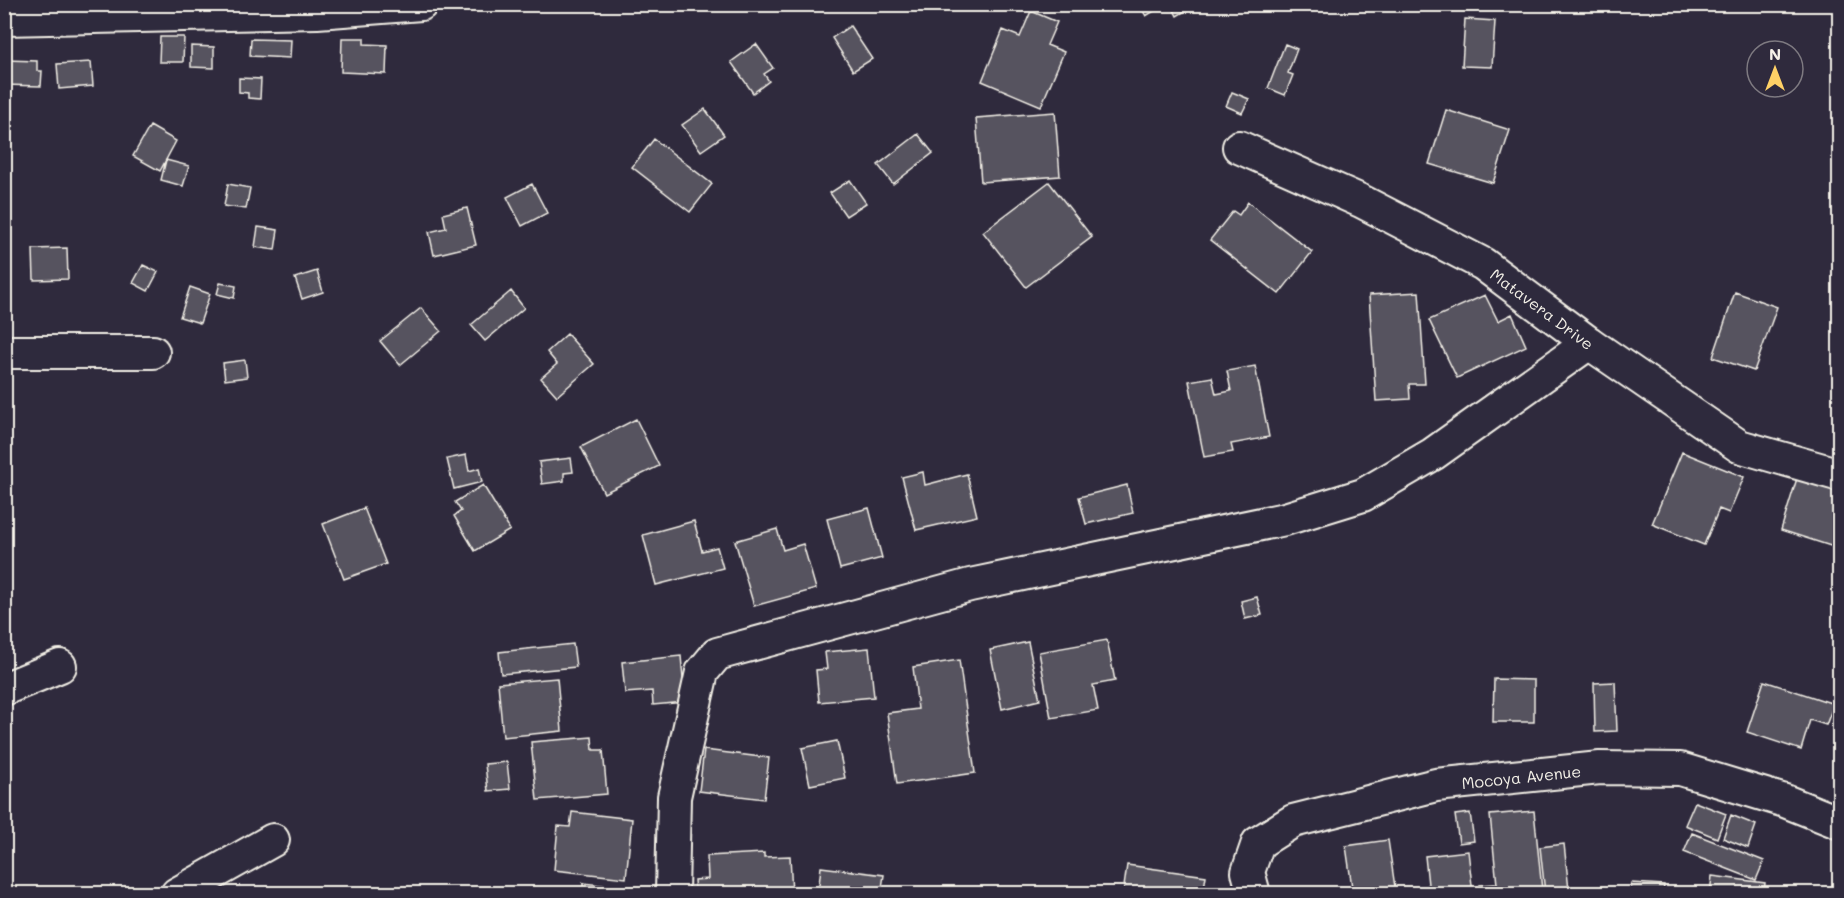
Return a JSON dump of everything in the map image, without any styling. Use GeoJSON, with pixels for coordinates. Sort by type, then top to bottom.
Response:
{"type":"FeatureCollection","features":[{"type":"Feature","properties":{"kind":"street"},"geometry":{"type":"LineString","coordinates":[[4,20],[87,10],[317,12],[421,4]]}},
{"type":"Feature","properties":{"kind":"street","name":"Matavera Drive"},"geometry":{"type":"LineString","coordinates":[[1239,147],[1361,201],[1483,264],[1589,343],[1739,446],[1839,475]]}},
{"type":"Feature","properties":{"kind":"street"},"geometry":{"type":"LineString","coordinates":[[672,894],[674,797],[702,672],[717,654],[970,585],[1285,519],[1363,495],[1433,454],[1589,343]]}},
{"type":"Feature","properties":{"kind":"street"},"geometry":{"type":"LineString","coordinates":[[4,352],[153,352]]}},
{"type":"Feature","properties":{"kind":"street"},"geometry":{"type":"LineString","coordinates":[[4,689],[60,666]]}},
{"type":"Feature","properties":{"kind":"street","name":"Mocoya Avenue"},"geometry":{"type":"LineString","coordinates":[[1254,894],[1248,872],[1258,843],[1293,821],[1436,785],[1600,768],[1680,769],[1785,801],[1839,823]]}},
{"type":"Feature","properties":{"kind":"street"},"geometry":{"type":"LineString","coordinates":[[177,894],[273,840]]}},
{"type":"Feature","properties":{"kind":"building"},"geometry":{"type":"Polygon","coordinates":[[[1139,4],[1166,4],[1146,16],[1139,4]]]}},
{"type":"Feature","properties":{"kind":"building"},"geometry":{"type":"Polygon","coordinates":[[[1171,4],[1197,4],[1177,16],[1171,4]]]}},
{"type":"Feature","properties":{"kind":"building"},"geometry":{"type":"Polygon","coordinates":[[[1031,11],[1057,22],[1047,45],[1064,52],[1041,106],[982,81],[1003,30],[1020,37],[1031,11]]]}},
{"type":"Feature","properties":{"kind":"building"},"geometry":{"type":"Polygon","coordinates":[[[1465,19],[1495,21],[1492,67],[1462,66],[1465,19]]]}},
{"type":"Feature","properties":{"kind":"building"},"geometry":{"type":"Polygon","coordinates":[[[850,26],[872,59],[853,71],[832,38],[850,26]]]}},
{"type":"Feature","properties":{"kind":"building"},"geometry":{"type":"Polygon","coordinates":[[[160,37],[184,37],[183,62],[159,62],[160,37]]]}},
{"type":"Feature","properties":{"kind":"building"},"geometry":{"type":"Polygon","coordinates":[[[342,38],[364,38],[364,44],[387,45],[386,74],[341,72],[342,38]]]}},
{"type":"Feature","properties":{"kind":"building"},"geometry":{"type":"Polygon","coordinates":[[[251,39],[291,40],[290,58],[250,56],[251,39]]]}},
{"type":"Feature","properties":{"kind":"building"},"geometry":{"type":"Polygon","coordinates":[[[756,44],[773,68],[764,74],[769,81],[753,93],[731,62],[756,44]]]}},
{"type":"Feature","properties":{"kind":"building"},"geometry":{"type":"Polygon","coordinates":[[[1285,44],[1297,49],[1288,73],[1293,75],[1285,95],[1268,88],[1285,44]]]}},
{"type":"Feature","properties":{"kind":"building"},"geometry":{"type":"Polygon","coordinates":[[[191,46],[214,47],[214,68],[191,67],[191,46]]]}},
{"type":"Feature","properties":{"kind":"building"},"geometry":{"type":"Polygon","coordinates":[[[5,60],[37,61],[37,71],[42,71],[41,86],[4,85],[5,60]]]}},
{"type":"Feature","properties":{"kind":"building"},"geometry":{"type":"Polygon","coordinates":[[[91,62],[93,86],[59,89],[57,64],[91,62]]]}},
{"type":"Feature","properties":{"kind":"building"},"geometry":{"type":"Polygon","coordinates":[[[239,78],[261,79],[260,99],[248,98],[248,93],[239,92],[239,78]]]}},
{"type":"Feature","properties":{"kind":"building"},"geometry":{"type":"Polygon","coordinates":[[[1232,92],[1249,99],[1242,113],[1226,106],[1232,92]]]}},
{"type":"Feature","properties":{"kind":"building"},"geometry":{"type":"Polygon","coordinates":[[[705,109],[724,135],[701,151],[682,125],[705,109]]]}},
{"type":"Feature","properties":{"kind":"building"},"geometry":{"type":"Polygon","coordinates":[[[1446,110],[1510,130],[1493,183],[1429,164],[1446,110]]]}},
{"type":"Feature","properties":{"kind":"building"},"geometry":{"type":"Polygon","coordinates":[[[1055,112],[1060,176],[981,182],[976,118],[1055,112]]]}},
{"type":"Feature","properties":{"kind":"building"},"geometry":{"type":"Polygon","coordinates":[[[150,126],[176,141],[160,171],[133,156],[150,126]]]}},
{"type":"Feature","properties":{"kind":"building"},"geometry":{"type":"Polygon","coordinates":[[[918,134],[933,153],[893,184],[878,165],[918,134]]]}},
{"type":"Feature","properties":{"kind":"building"},"geometry":{"type":"Polygon","coordinates":[[[654,139],[712,184],[690,212],[632,167],[654,139]]]}},
{"type":"Feature","properties":{"kind":"building"},"geometry":{"type":"Polygon","coordinates":[[[166,160],[189,166],[183,186],[161,180],[166,160]]]}},
{"type":"Feature","properties":{"kind":"building"},"geometry":{"type":"Polygon","coordinates":[[[850,180],[866,203],[846,216],[830,193],[850,180]]]}},
{"type":"Feature","properties":{"kind":"building"},"geometry":{"type":"Polygon","coordinates":[[[1049,182],[1092,237],[1026,287],[983,232],[1049,182]]]}},
{"type":"Feature","properties":{"kind":"building"},"geometry":{"type":"Polygon","coordinates":[[[228,184],[250,188],[246,209],[224,206],[228,184]]]}},
{"type":"Feature","properties":{"kind":"building"},"geometry":{"type":"Polygon","coordinates":[[[532,184],[547,213],[522,226],[507,197],[532,184]]]}},
{"type":"Feature","properties":{"kind":"building"},"geometry":{"type":"Polygon","coordinates":[[[1248,202],[1312,252],[1279,294],[1210,240],[1233,211],[1239,215],[1248,202]]]}},
{"type":"Feature","properties":{"kind":"building"},"geometry":{"type":"Polygon","coordinates":[[[467,208],[476,245],[434,255],[429,232],[446,228],[443,214],[467,208]]]}},
{"type":"Feature","properties":{"kind":"building"},"geometry":{"type":"Polygon","coordinates":[[[258,227],[278,230],[275,250],[255,247],[258,227]]]}},
{"type":"Feature","properties":{"kind":"building"},"geometry":{"type":"Polygon","coordinates":[[[67,248],[68,279],[34,280],[33,249],[67,248]]]}},
{"type":"Feature","properties":{"kind":"building"},"geometry":{"type":"Polygon","coordinates":[[[143,265],[158,272],[148,291],[133,283],[143,265]]]}},
{"type":"Feature","properties":{"kind":"building"},"geometry":{"type":"Polygon","coordinates":[[[317,271],[323,292],[302,299],[295,278],[317,271]]]}},
{"type":"Feature","properties":{"kind":"building"},"geometry":{"type":"Polygon","coordinates":[[[220,283],[236,286],[234,298],[217,294],[220,283]]]}},
{"type":"Feature","properties":{"kind":"building"},"geometry":{"type":"Polygon","coordinates":[[[190,287],[210,294],[200,323],[180,317],[190,287]]]}},
{"type":"Feature","properties":{"kind":"building"},"geometry":{"type":"Polygon","coordinates":[[[511,291],[524,308],[485,341],[471,325],[511,291]]]}},
{"type":"Feature","properties":{"kind":"building"},"geometry":{"type":"Polygon","coordinates":[[[1419,292],[1425,384],[1409,384],[1410,399],[1376,401],[1369,295],[1419,292]]]}},
{"type":"Feature","properties":{"kind":"building"},"geometry":{"type":"Polygon","coordinates":[[[1735,292],[1777,307],[1754,371],[1713,357],[1735,292]]]}},
{"type":"Feature","properties":{"kind":"building"},"geometry":{"type":"Polygon","coordinates":[[[1485,295],[1498,321],[1512,314],[1526,346],[1457,378],[1429,320],[1485,295]]]}},
{"type":"Feature","properties":{"kind":"building"},"geometry":{"type":"Polygon","coordinates":[[[421,308],[441,331],[400,365],[380,341],[421,308]]]}},
{"type":"Feature","properties":{"kind":"building"},"geometry":{"type":"Polygon","coordinates":[[[567,334],[594,364],[557,396],[541,378],[557,364],[547,352],[567,334]]]}},
{"type":"Feature","properties":{"kind":"building"},"geometry":{"type":"Polygon","coordinates":[[[245,360],[247,377],[225,380],[223,363],[245,360]]]}},
{"type":"Feature","properties":{"kind":"building"},"geometry":{"type":"Polygon","coordinates":[[[1255,366],[1269,437],[1231,444],[1233,452],[1204,457],[1189,381],[1212,377],[1216,394],[1231,391],[1227,371],[1255,366]]]}},
{"type":"Feature","properties":{"kind":"building"},"geometry":{"type":"Polygon","coordinates":[[[636,419],[659,466],[604,493],[581,447],[636,419]]]}},
{"type":"Feature","properties":{"kind":"building"},"geometry":{"type":"Polygon","coordinates":[[[1682,452],[1744,477],[1729,513],[1719,509],[1704,545],[1652,524],[1682,452]]]}},
{"type":"Feature","properties":{"kind":"building"},"geometry":{"type":"Polygon","coordinates":[[[466,455],[469,471],[479,468],[482,482],[454,489],[447,459],[466,455]]]}},
{"type":"Feature","properties":{"kind":"building"},"geometry":{"type":"Polygon","coordinates":[[[571,458],[573,472],[564,473],[564,481],[542,484],[539,462],[571,458]]]}},
{"type":"Feature","properties":{"kind":"building"},"geometry":{"type":"Polygon","coordinates":[[[923,472],[925,485],[967,474],[977,516],[916,530],[902,477],[923,472]]]}},
{"type":"Feature","properties":{"kind":"building"},"geometry":{"type":"Polygon","coordinates":[[[1798,475],[1840,488],[1840,549],[1781,530],[1798,475]]]}},
{"type":"Feature","properties":{"kind":"building"},"geometry":{"type":"Polygon","coordinates":[[[483,485],[510,530],[475,551],[454,516],[461,511],[455,502],[483,485]]]}},
{"type":"Feature","properties":{"kind":"building"},"geometry":{"type":"Polygon","coordinates":[[[1127,485],[1133,513],[1086,524],[1079,497],[1127,485]]]}},
{"type":"Feature","properties":{"kind":"building"},"geometry":{"type":"Polygon","coordinates":[[[364,508],[386,564],[344,579],[323,524],[364,508]]]}},
{"type":"Feature","properties":{"kind":"building"},"geometry":{"type":"Polygon","coordinates":[[[869,508],[882,558],[840,569],[827,519],[869,508]]]}},
{"type":"Feature","properties":{"kind":"building"},"geometry":{"type":"Polygon","coordinates":[[[694,521],[702,551],[717,547],[723,568],[656,585],[643,535],[694,521]]]}},
{"type":"Feature","properties":{"kind":"building"},"geometry":{"type":"Polygon","coordinates":[[[777,529],[783,550],[803,544],[816,589],[754,606],[735,541],[777,529]]]}},
{"type":"Feature","properties":{"kind":"building"},"geometry":{"type":"Polygon","coordinates":[[[1257,597],[1262,615],[1245,619],[1241,601],[1257,597]]]}},
{"type":"Feature","properties":{"kind":"building"},"geometry":{"type":"Polygon","coordinates":[[[1107,640],[1115,681],[1093,685],[1098,710],[1051,718],[1039,652],[1107,640]]]}},
{"type":"Feature","properties":{"kind":"building"},"geometry":{"type":"Polygon","coordinates":[[[1028,642],[1040,700],[1002,709],[990,650],[1028,642]]]}},
{"type":"Feature","properties":{"kind":"building"},"geometry":{"type":"Polygon","coordinates":[[[573,644],[576,667],[501,674],[499,652],[573,644]]]}},
{"type":"Feature","properties":{"kind":"building"},"geometry":{"type":"Polygon","coordinates":[[[869,648],[874,697],[819,702],[816,670],[827,669],[825,652],[869,648]]]}},
{"type":"Feature","properties":{"kind":"building"},"geometry":{"type":"Polygon","coordinates":[[[681,656],[685,702],[653,705],[652,691],[625,693],[622,662],[681,656]]]}},
{"type":"Feature","properties":{"kind":"building"},"geometry":{"type":"Polygon","coordinates":[[[959,660],[975,773],[897,784],[887,713],[918,709],[913,667],[959,660]]]}},
{"type":"Feature","properties":{"kind":"building"},"geometry":{"type":"Polygon","coordinates":[[[557,678],[562,731],[503,737],[498,683],[557,678]]]}},
{"type":"Feature","properties":{"kind":"building"},"geometry":{"type":"Polygon","coordinates":[[[1494,679],[1534,680],[1534,722],[1493,722],[1494,679]]]}},
{"type":"Feature","properties":{"kind":"building"},"geometry":{"type":"Polygon","coordinates":[[[1764,681],[1834,704],[1826,725],[1810,720],[1801,750],[1747,732],[1764,681]]]}},
{"type":"Feature","properties":{"kind":"building"},"geometry":{"type":"Polygon","coordinates":[[[1615,682],[1617,731],[1595,732],[1594,683],[1615,682]]]}},
{"type":"Feature","properties":{"kind":"building"},"geometry":{"type":"Polygon","coordinates":[[[592,737],[593,750],[603,750],[607,794],[537,800],[531,742],[592,737]]]}},
{"type":"Feature","properties":{"kind":"building"},"geometry":{"type":"Polygon","coordinates":[[[837,741],[845,778],[810,785],[802,748],[837,741]]]}},
{"type":"Feature","properties":{"kind":"building"},"geometry":{"type":"Polygon","coordinates":[[[704,750],[769,758],[764,799],[699,791],[704,750]]]}},
{"type":"Feature","properties":{"kind":"building"},"geometry":{"type":"Polygon","coordinates":[[[507,762],[510,789],[488,791],[485,764],[507,762]]]}},
{"type":"Feature","properties":{"kind":"building"},"geometry":{"type":"Polygon","coordinates":[[[1695,802],[1726,814],[1717,838],[1685,825],[1695,802]]]}},
{"type":"Feature","properties":{"kind":"building"},"geometry":{"type":"Polygon","coordinates":[[[1534,811],[1542,890],[1498,894],[1490,815],[1534,811]]]}},
{"type":"Feature","properties":{"kind":"building"},"geometry":{"type":"Polygon","coordinates":[[[572,812],[632,819],[626,878],[554,870],[558,826],[570,827],[572,812]]]}},
{"type":"Feature","properties":{"kind":"building"},"geometry":{"type":"Polygon","coordinates":[[[1470,813],[1474,841],[1459,843],[1455,815],[1470,813]]]}},
{"type":"Feature","properties":{"kind":"building"},"geometry":{"type":"Polygon","coordinates":[[[1731,815],[1756,825],[1748,848],[1723,838],[1731,815]]]}},
{"type":"Feature","properties":{"kind":"building"},"geometry":{"type":"Polygon","coordinates":[[[1692,833],[1764,861],[1756,880],[1684,852],[1692,833]]]}},
{"type":"Feature","properties":{"kind":"building"},"geometry":{"type":"Polygon","coordinates":[[[1388,840],[1396,894],[1353,894],[1346,846],[1388,840]]]}},
{"type":"Feature","properties":{"kind":"building"},"geometry":{"type":"Polygon","coordinates":[[[1564,844],[1569,890],[1545,893],[1540,847],[1564,844]]]}},
{"type":"Feature","properties":{"kind":"building"},"geometry":{"type":"Polygon","coordinates":[[[1468,851],[1473,894],[1429,894],[1425,856],[1468,851]]]}},
{"type":"Feature","properties":{"kind":"building"},"geometry":{"type":"Polygon","coordinates":[[[764,853],[764,857],[790,856],[792,894],[695,894],[694,880],[708,879],[707,856],[764,853]]]}},
{"type":"Feature","properties":{"kind":"building"},"geometry":{"type":"Polygon","coordinates":[[[1127,865],[1206,876],[1203,894],[1123,894],[1127,865]]]}},
{"type":"Feature","properties":{"kind":"building"},"geometry":{"type":"Polygon","coordinates":[[[821,867],[884,875],[881,894],[818,894],[821,867]]]}},
{"type":"Feature","properties":{"kind":"building"},"geometry":{"type":"Polygon","coordinates":[[[1712,876],[1765,883],[1764,894],[1710,894],[1712,876]]]}},
{"type":"Feature","properties":{"kind":"building"},"geometry":{"type":"Polygon","coordinates":[[[583,883],[626,888],[626,894],[583,894],[583,883]]]}},
{"type":"Feature","properties":{"kind":"building"},"geometry":{"type":"Polygon","coordinates":[[[1631,883],[1664,885],[1663,894],[1631,894],[1631,883]]]}},
{"type":"Feature","properties":{"kind":"building"},"geometry":{"type":"Polygon","coordinates":[[[1495,884],[1496,894],[1480,894],[1480,885],[1495,884]]]}},
{"type":"Feature","properties":{"kind":"building"},"geometry":{"type":"Polygon","coordinates":[[[914,890],[935,894],[913,894],[914,890]]]}}]}
